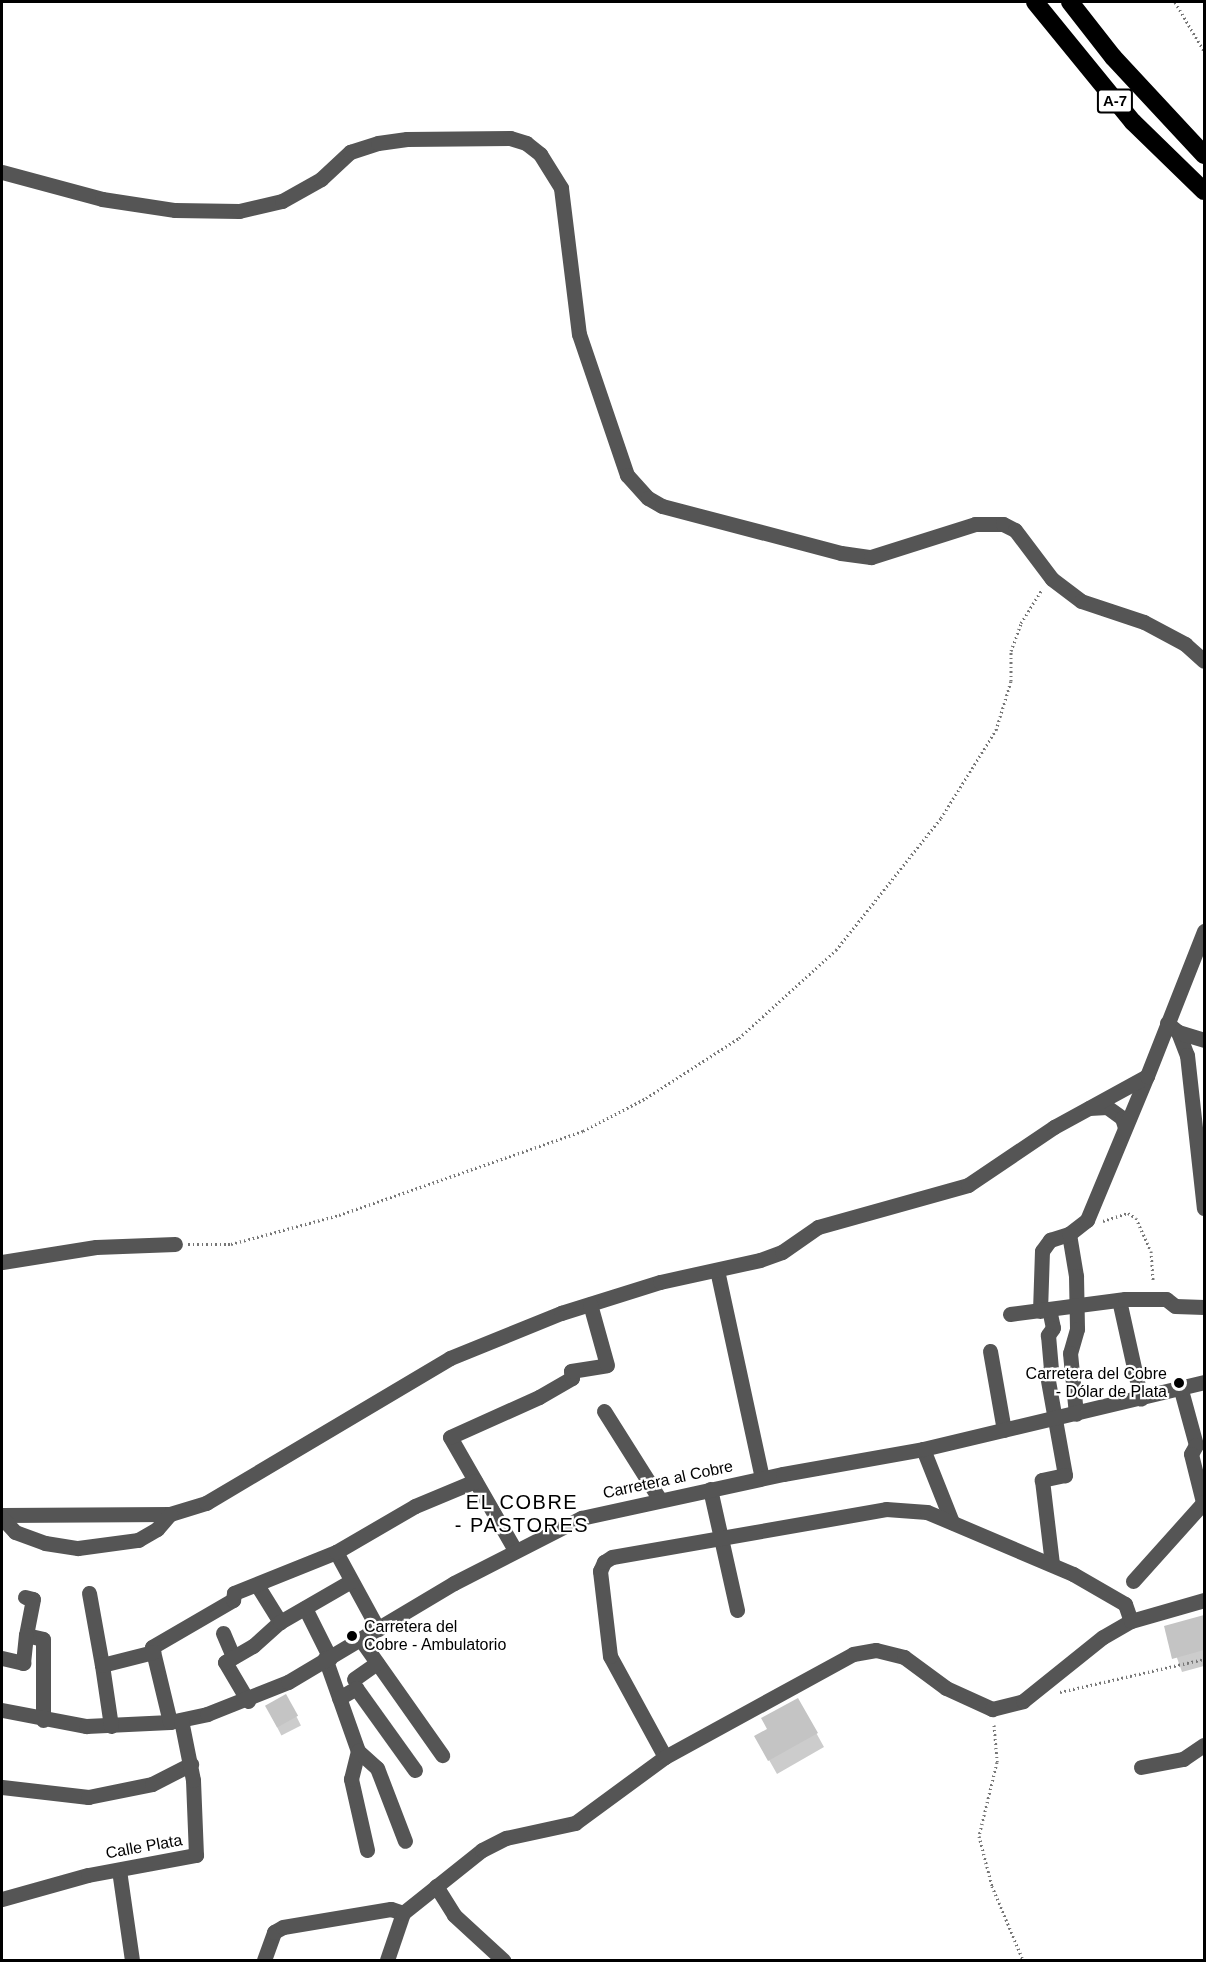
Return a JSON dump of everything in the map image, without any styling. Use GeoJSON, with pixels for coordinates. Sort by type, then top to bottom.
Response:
{"type":"FeatureCollection","features":[{"type":"Feature","properties":{"kind":"highway","name":"A-7"},"geometry":{"type":"LineString","coordinates":[[1035,2],[1133,122],[1204,192]]}},
{"type":"Feature","properties":{"kind":"highway","name":"A-7"},"geometry":{"type":"LineString","coordinates":[[1070,2],[1113,57],[1204,155]]}},
{"type":"Feature","properties":{"kind":"street"},"geometry":{"type":"LineString","coordinates":[[2,172],[102,199],[176,210],[239,211],[282,201],[321,179],[350,152],[378,143],[407,138],[510,138],[526,144],[540,154],[561,188],[579,334],[627,475],[635,488],[662,506],[841,553],[871,557],[975,524],[1002,524],[1016,530],[1052,579],[1081,601],[1144,622],[1185,644],[1204,661]]}},
{"type":"Feature","properties":{"kind":"street"},"geometry":{"type":"LineString","coordinates":[[1052,1564],[1042,1480],[1065,1475],[1047,1375],[1051,1370],[1048,1335],[1053,1328],[1044,1310],[1042,1251],[1050,1240],[1069,1234],[1087,1220],[1147,1076],[1172,1028],[1204,933]]}},
{"type":"Feature","properties":{"kind":"street"},"geometry":{"type":"LineString","coordinates":[[1172,1028],[1204,1040]]}},
{"type":"Feature","properties":{"kind":"street"},"geometry":{"type":"LineString","coordinates":[[1172,1028],[1187,1055],[1204,1208]]}},
{"type":"Feature","properties":{"kind":"street"},"geometry":{"type":"LineString","coordinates":[[2,1516],[170,1514],[206,1503],[450,1358],[590,1304],[660,1282],[717,1270],[782,1251],[819,1227],[968,1185],[1004,1158],[1147,1076]]}},
{"type":"Feature","properties":{"kind":"street"},"geometry":{"type":"LineString","coordinates":[[1089,1108],[1098,1106],[1115,1112],[1125,1127]]}},
{"type":"Feature","properties":{"kind":"street"},"geometry":{"type":"LineString","coordinates":[[1069,1234],[1076,1276],[1075,1347],[1070,1353],[1076,1414]]}},
{"type":"Feature","properties":{"kind":"street"},"geometry":{"type":"LineString","coordinates":[[2,1262],[96,1247],[175,1244]]}},
{"type":"Feature","properties":{"kind":"street"},"geometry":{"type":"LineString","coordinates":[[717,1270],[762,1478]]}},
{"type":"Feature","properties":{"kind":"street"},"geometry":{"type":"LineString","coordinates":[[1010,1314],[1119,1300],[1166,1299],[1175,1306],[1204,1307]]}},
{"type":"Feature","properties":{"kind":"street"},"geometry":{"type":"LineString","coordinates":[[1119,1300],[1141,1399]]}},
{"type":"Feature","properties":{"kind":"street"},"geometry":{"type":"LineString","coordinates":[[515,1550],[450,1437],[539,1396],[572,1378],[571,1371],[607,1365],[590,1304]]}},
{"type":"Feature","properties":{"kind":"street"},"geometry":{"type":"LineString","coordinates":[[990,1351],[1004,1430]]}},
{"type":"Feature","properties":{"kind":"street","name":"Carretera al Cobre"},"geometry":{"type":"LineString","coordinates":[[2,1710],[43,1720],[111,1726],[176,1721],[248,1701],[361,1640],[515,1550],[581,1518],[762,1478],[923,1449],[1181,1390],[1204,1382]]}},
{"type":"Feature","properties":{"kind":"street"},"geometry":{"type":"LineString","coordinates":[[1133,1581],[1204,1500],[1191,1454],[1196,1445],[1181,1390]]}},
{"type":"Feature","properties":{"kind":"street"},"geometry":{"type":"LineString","coordinates":[[604,1411],[660,1500]]}},
{"type":"Feature","properties":{"kind":"street"},"geometry":{"type":"LineString","coordinates":[[923,1449],[952,1522]]}},
{"type":"Feature","properties":{"kind":"street"},"geometry":{"type":"LineString","coordinates":[[102,1665],[153,1652],[152,1647],[233,1600],[234,1593],[336,1552],[415,1506],[475,1481]]}},
{"type":"Feature","properties":{"kind":"street"},"geometry":{"type":"LineString","coordinates":[[710,1489],[737,1610]]}},
{"type":"Feature","properties":{"kind":"street"},"geometry":{"type":"LineString","coordinates":[[665,1758],[610,1656],[600,1570],[604,1562],[612,1557],[886,1509],[927,1512],[1052,1564],[1125,1604],[1131,1621]]}},
{"type":"Feature","properties":{"kind":"street"},"geometry":{"type":"LineString","coordinates":[[2,1516],[15,1532],[45,1543],[78,1548],[138,1539],[157,1529],[170,1514]]}},
{"type":"Feature","properties":{"kind":"street"},"geometry":{"type":"LineString","coordinates":[[336,1552],[378,1629]]}},
{"type":"Feature","properties":{"kind":"street"},"geometry":{"type":"LineString","coordinates":[[248,1701],[225,1662],[280,1622],[351,1581]]}},
{"type":"Feature","properties":{"kind":"street"},"geometry":{"type":"LineString","coordinates":[[257,1585],[280,1622]]}},
{"type":"Feature","properties":{"kind":"street"},"geometry":{"type":"LineString","coordinates":[[89,1593],[111,1726]]}},
{"type":"Feature","properties":{"kind":"street"},"geometry":{"type":"LineString","coordinates":[[2,1658],[22,1663],[33,1599],[25,1597]]}},
{"type":"Feature","properties":{"kind":"street"},"geometry":{"type":"LineString","coordinates":[[387,1960],[403,1913],[482,1850],[506,1838],[575,1823],[665,1758],[826,1666],[853,1654],[876,1650],[904,1657],[946,1688],[992,1709],[1023,1701],[1103,1637],[1131,1621],[1204,1600]]}},
{"type":"Feature","properties":{"kind":"street"},"geometry":{"type":"LineString","coordinates":[[306,1608],[328,1658],[339,1698],[358,1751],[377,1768],[405,1841]]}},
{"type":"Feature","properties":{"kind":"street"},"geometry":{"type":"LineString","coordinates":[[223,1633],[233,1657]]}},
{"type":"Feature","properties":{"kind":"street"},"geometry":{"type":"LineString","coordinates":[[26,1635],[43,1639],[43,1720]]}},
{"type":"Feature","properties":{"kind":"street"},"geometry":{"type":"LineString","coordinates":[[361,1640],[442,1755]]}},
{"type":"Feature","properties":{"kind":"street","name":"Calle Plata"},"geometry":{"type":"LineString","coordinates":[[2,1899],[119,1870],[196,1855],[191,1764],[153,1652]]}},
{"type":"Feature","properties":{"kind":"street"},"geometry":{"type":"LineString","coordinates":[[354,1679],[377,1663]]}},
{"type":"Feature","properties":{"kind":"street"},"geometry":{"type":"LineString","coordinates":[[339,1698],[356,1688],[415,1770]]}},
{"type":"Feature","properties":{"kind":"street"},"geometry":{"type":"LineString","coordinates":[[1141,1767],[1183,1759],[1204,1745]]}},
{"type":"Feature","properties":{"kind":"street"},"geometry":{"type":"LineString","coordinates":[[358,1751],[351,1779],[367,1850]]}},
{"type":"Feature","properties":{"kind":"street"},"geometry":{"type":"LineString","coordinates":[[2,1786],[88,1797],[152,1784],[191,1764]]}},
{"type":"Feature","properties":{"kind":"street"},"geometry":{"type":"LineString","coordinates":[[119,1870],[132,1960]]}},
{"type":"Feature","properties":{"kind":"street"},"geometry":{"type":"LineString","coordinates":[[436,1886],[454,1915],[503,1960]]}},
{"type":"Feature","properties":{"kind":"street"},"geometry":{"type":"LineString","coordinates":[[264,1960],[274,1932],[283,1927],[391,1909],[403,1913]]}},
{"type":"Feature","properties":{"kind":"path"},"geometry":{"type":"LineString","coordinates":[[1175,2],[1204,51]]}},
{"type":"Feature","properties":{"kind":"path"},"geometry":{"type":"LineString","coordinates":[[175,1244],[231,1244],[339,1215],[486,1167],[583,1131],[646,1098],[739,1038],[836,950],[941,818],[996,730],[1011,681],[1011,651],[1021,623],[1052,579]]}},
{"type":"Feature","properties":{"kind":"path"},"geometry":{"type":"LineString","coordinates":[[1099,1222],[1128,1213],[1136,1218],[1151,1251],[1155,1299]]}},
{"type":"Feature","properties":{"kind":"path"},"geometry":{"type":"LineString","coordinates":[[1040,1688],[1071,1691],[1204,1659]]}},
{"type":"Feature","properties":{"kind":"path"},"geometry":{"type":"LineString","coordinates":[[992,1709],[997,1762],[979,1836],[992,1886],[1023,1960]]}},
{"type":"Feature","properties":{"kind":"building"},"geometry":{"type":"Polygon","coordinates":[[[1204,1615],[1204,1650],[1172,1659],[1164,1626],[1204,1615]]]}},
{"type":"Feature","properties":{"kind":"building"},"geometry":{"type":"Polygon","coordinates":[[[286,1694],[298,1716],[277,1728],[265,1706],[286,1694]]]}},
{"type":"Feature","properties":{"kind":"building"},"geometry":{"type":"Polygon","coordinates":[[[798,1698],[818,1733],[768,1761],[754,1736],[767,1729],[761,1718],[798,1698]]]}},
{"type":"Feature","properties":{"kind":"place","name":"Carretera del Cobre - Dólar de Plata"},"geometry":{"type":"Point","coordinates":[1179,1383]}},
{"type":"Feature","properties":{"kind":"place","name":"Carretera del Cobre - Ambulatorio"},"geometry":{"type":"Point","coordinates":[352,1636]}},
{"type":"Feature","properties":{"kind":"district","name":"EL COBRE - PASTORES"},"geometry":{"type":"Point","coordinates":[522,1514]}}]}
